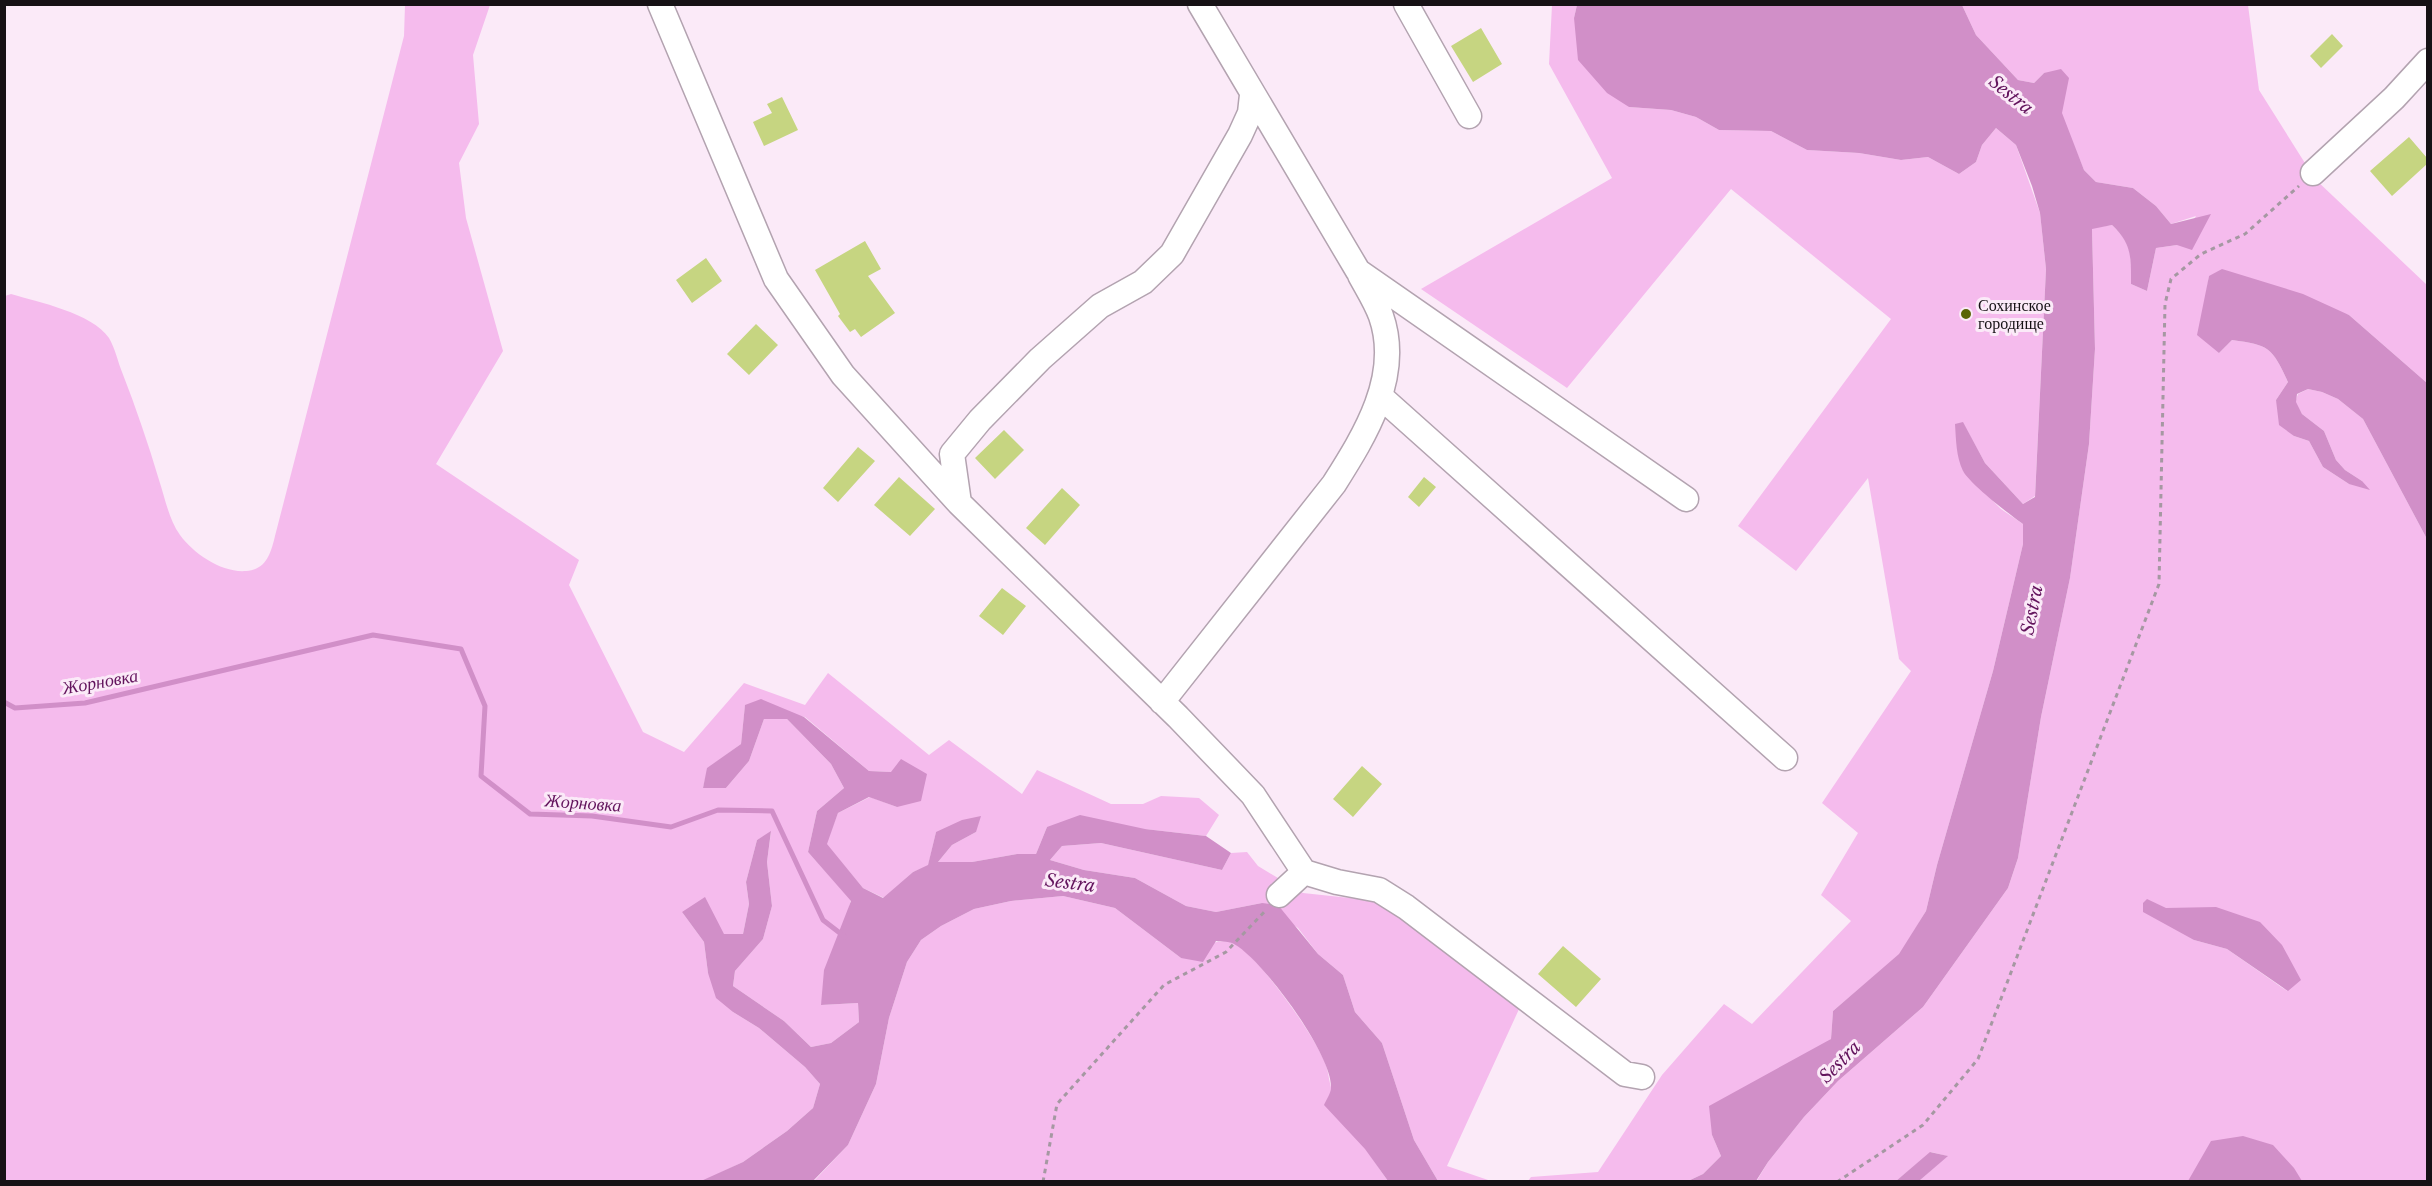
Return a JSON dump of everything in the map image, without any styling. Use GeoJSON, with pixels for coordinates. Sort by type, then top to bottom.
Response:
{"type":"FeatureCollection","features":[{"type":"Feature","properties":{"kind":"street"},"geometry":{"type":"LineString","coordinates":[[660,4],[776,279],[843,375],[959,503],[1162,702],[1253,795],[1304,872],[1337,882],[1379,890],[1406,907],[1625,1074],[1642,1077]]}},
{"type":"Feature","properties":{"kind":"street"},"geometry":{"type":"LineString","coordinates":[[1162,702],[1334,484],[1357,447],[1381,397],[1389,353],[1381,316],[1358,271],[1200,4]]}},
{"type":"Feature","properties":{"kind":"street"},"geometry":{"type":"LineString","coordinates":[[1406,4],[1469,116]]}},
{"type":"Feature","properties":{"kind":"street"},"geometry":{"type":"LineString","coordinates":[[2313,173],[2394,98],[2427,62]]}},
{"type":"Feature","properties":{"kind":"street"},"geometry":{"type":"LineString","coordinates":[[959,503],[952,454],[980,420],[1040,359],[1100,306],[1143,282],[1172,254],[1240,135],[1250,113],[1252,94]]}},
{"type":"Feature","properties":{"kind":"street"},"geometry":{"type":"LineString","coordinates":[[1358,271],[1686,499]]}},
{"type":"Feature","properties":{"kind":"street"},"geometry":{"type":"LineString","coordinates":[[1381,397],[1785,758]]}},
{"type":"Feature","properties":{"kind":"street"},"geometry":{"type":"LineString","coordinates":[[1279,895],[1304,872]]}},
{"type":"Feature","properties":{"kind":"path"},"geometry":{"type":"LineString","coordinates":[[1837,1182],[1923,1125],[1978,1059],[2159,584],[2165,304],[2171,279],[2201,254],[2245,234],[2313,173]]}},
{"type":"Feature","properties":{"kind":"path"},"geometry":{"type":"LineString","coordinates":[[1043,1182],[1056,1104],[1164,985],[1226,952],[1279,895]]}},
{"type":"Feature","properties":{"kind":"shaded area"},"geometry":{"type":"Polygon","coordinates":[[[405,5],[490,5],[473,55],[479,124],[459,163],[466,218],[503,351],[436,464],[579,560],[569,585],[643,732],[684,752],[744,683],[805,705],[828,673],[929,755],[949,740],[1022,794],[1037,770],[1111,804],[1143,804],[1161,796],[1199,798],[1219,815],[1206,836],[1145,829],[1047,827],[1036,854],[1017,854],[972,862],[938,862],[952,845],[976,832],[936,832],[928,866],[913,872],[884,898],[863,888],[826,844],[838,813],[870,797],[897,807],[891,772],[869,771],[805,717],[745,706],[741,744],[708,768],[703,788],[726,788],[749,761],[764,719],[787,719],[831,764],[844,788],[817,811],[808,852],[851,900],[821,1005],[858,1003],[859,1022],[831,1043],[811,1047],[784,1021],[733,986],[735,971],[763,939],[772,906],[767,862],[771,832],[757,840],[746,882],[749,904],[743,934],[724,934],[682,912],[704,942],[708,973],[733,1012],[759,1028],[805,1067],[820,1084],[813,1108],[787,1131],[743,1162],[701,1182],[5,1182],[5,296],[11,294],[64,310],[78,315],[101,329],[109,338],[115,351],[176,529],[193,549],[209,561],[237,571],[258,568],[266,560],[273,542],[404,36],[405,5]]]}},
{"type":"Feature","properties":{"kind":"shaded area"},"geometry":{"type":"Polygon","coordinates":[[[1552,5],[1577,5],[1574,18],[1629,107],[1671,110],[1696,117],[1719,130],[1771,131],[1807,150],[1859,153],[1901,160],[1928,157],[1959,174],[1976,162],[1982,145],[1996,128],[2016,145],[2040,213],[2046,269],[2035,496],[2023,504],[1985,463],[1963,423],[1963,471],[2001,509],[2023,524],[2023,544],[1993,671],[1926,911],[1900,954],[1833,1011],[1831,1039],[1712,1135],[1721,1156],[1703,1174],[1688,1181],[1528,1181],[1531,1177],[1598,1172],[1662,1075],[1724,1004],[1752,1024],[1851,921],[1821,895],[1858,833],[1822,803],[1911,671],[1899,659],[1868,478],[1796,571],[1738,526],[1891,319],[1731,189],[1567,388],[1421,289],[1612,178],[1549,64],[1552,5]]]}},
{"type":"Feature","properties":{"kind":"shaded area"},"geometry":{"type":"Polygon","coordinates":[[[1962,5],[2248,5],[2259,90],[2315,179],[2427,285],[2427,383],[2349,315],[2209,276],[2205,302],[2219,353],[2232,340],[2262,346],[2273,355],[2288,382],[2276,400],[2294,436],[2309,441],[2323,467],[2349,484],[2362,481],[2345,470],[2336,460],[2324,431],[2302,414],[2295,402],[2298,394],[2308,389],[2322,392],[2338,399],[2363,419],[2427,539],[2427,1181],[1919,1181],[1947,1156],[1931,1152],[1896,1181],[1756,1182],[1768,1162],[1804,1117],[1838,1081],[1923,1007],[2008,888],[2018,858],[2041,717],[2070,578],[2089,444],[2095,349],[2092,228],[2112,225],[2119,232],[2129,252],[2131,284],[2147,291],[2156,248],[2177,245],[2196,216],[2171,224],[2156,206],[2133,188],[2096,182],[2084,170],[2044,73],[2034,83],[2018,80],[1976,35],[1962,5]],[[2166,908],[2194,940],[2227,949],[2287,991],[2190,908],[2166,908]]]}},
{"type":"Feature","properties":{"kind":"shaded area"},"geometry":{"type":"Polygon","coordinates":[[[1101,843],[1222,870],[1231,853],[1247,852],[1258,866],[1303,893],[1378,901],[1520,1007],[1447,1166],[1491,1181],[1438,1181],[1414,1140],[1382,1043],[1355,1012],[1343,975],[1318,954],[1298,928],[1262,903],[1216,912],[1186,906],[1135,878],[1084,870],[1050,860],[1062,846],[1101,843]]]}},
{"type":"Feature","properties":{"kind":"shaded area"},"geometry":{"type":"Polygon","coordinates":[[[1063,896],[1115,908],[1181,958],[1206,945],[1220,941],[1233,943],[1244,950],[1271,979],[1311,1036],[1326,1065],[1332,1089],[1339,1104],[1388,1181],[813,1182],[848,1145],[876,1084],[889,1018],[907,962],[921,940],[941,926],[974,909],[1011,901],[1063,896]]]}},
{"type":"Feature","properties":{"kind":"water","name":"Sestra"},"geometry":{"type":"Polygon","coordinates":[[[1577,5],[1962,5],[1976,35],[2018,80],[2034,83],[2044,73],[2061,69],[2069,78],[2062,113],[2084,170],[2096,182],[2133,188],[2156,206],[2171,224],[2211,214],[2192,250],[2177,245],[2156,248],[2147,291],[2131,284],[2129,252],[2119,232],[2112,225],[2092,229],[2095,349],[2089,444],[2070,578],[2041,717],[2018,858],[2008,888],[1923,1007],[1838,1081],[1804,1117],[1756,1181],[1688,1181],[1703,1174],[1721,1156],[1712,1135],[1709,1106],[1831,1039],[1833,1011],[1899,954],[1926,911],[1993,671],[2023,544],[2023,524],[2000,507],[1963,471],[1958,454],[1955,424],[1963,422],[1985,463],[2023,504],[2035,497],[2046,269],[2040,213],[2016,145],[1996,128],[1982,145],[1976,162],[1959,174],[1928,157],[1901,160],[1859,153],[1807,150],[1771,131],[1719,130],[1696,117],[1671,110],[1629,107],[1607,93],[1578,60],[1574,18],[1577,5]]]}},
{"type":"Feature","properties":{"kind":"water"},"geometry":{"type":"Polygon","coordinates":[[[2222,269],[2303,294],[2349,315],[2427,383],[2427,539],[2363,419],[2338,399],[2322,392],[2308,389],[2297,394],[2296,402],[2302,414],[2324,431],[2336,460],[2370,490],[2349,484],[2323,467],[2309,441],[2294,436],[2279,425],[2276,400],[2288,382],[2278,361],[2268,350],[2262,346],[2232,340],[2219,353],[2197,335],[2209,276],[2222,269]]]}},
{"type":"Feature","properties":{"kind":"water","name":"Sestra"},"geometry":{"type":"Polygon","coordinates":[[[761,699],[804,717],[869,771],[891,772],[901,759],[927,774],[921,801],[897,807],[869,797],[838,813],[827,844],[863,888],[883,898],[913,872],[928,865],[936,832],[962,820],[981,816],[976,832],[952,845],[938,862],[972,862],[1017,854],[1036,854],[1047,827],[1080,815],[1145,829],[1206,836],[1231,853],[1222,870],[1101,843],[1062,846],[1050,860],[1084,870],[1135,878],[1186,906],[1216,912],[1262,903],[1278,905],[1318,954],[1343,975],[1355,1012],[1382,1043],[1414,1140],[1438,1181],[1388,1181],[1365,1149],[1324,1105],[1331,1088],[1329,1073],[1321,1054],[1278,987],[1246,953],[1232,943],[1216,941],[1203,962],[1181,958],[1115,908],[1063,896],[1011,901],[974,909],[941,926],[921,940],[907,962],[889,1018],[876,1084],[848,1145],[813,1181],[701,1181],[743,1162],[787,1131],[813,1108],[820,1084],[805,1067],[759,1028],[716,998],[708,973],[704,942],[682,912],[705,897],[724,934],[743,934],[749,904],[746,882],[757,840],[771,831],[767,862],[772,906],[763,939],[735,971],[733,986],[784,1021],[811,1047],[831,1043],[859,1022],[858,1003],[821,1005],[824,970],[851,901],[808,852],[817,811],[844,788],[831,764],[787,719],[764,719],[749,761],[726,788],[703,788],[707,768],[741,744],[745,705],[761,699]]]}},
{"type":"Feature","properties":{"kind":"water"},"geometry":{"type":"Polygon","coordinates":[[[2147,899],[2166,908],[2216,907],[2260,922],[2282,945],[2301,980],[2288,991],[2227,949],[2194,940],[2143,912],[2143,903],[2147,899]]]}},
{"type":"Feature","properties":{"kind":"water"},"geometry":{"type":"Polygon","coordinates":[[[2243,1136],[2273,1145],[2294,1168],[2302,1181],[2188,1181],[2211,1141],[2243,1136]]]}},
{"type":"Feature","properties":{"kind":"water"},"geometry":{"type":"Polygon","coordinates":[[[1930,1152],[1948,1156],[1919,1181],[1896,1181],[1930,1152]]]}},
{"type":"Feature","properties":{"kind":"building"},"geometry":{"type":"Polygon","coordinates":[[[1481,28],[1502,64],[1473,82],[1451,46],[1481,28]]]}},
{"type":"Feature","properties":{"kind":"building"},"geometry":{"type":"Polygon","coordinates":[[[2332,34],[2343,46],[2321,68],[2310,56],[2332,34]]]}},
{"type":"Feature","properties":{"kind":"building"},"geometry":{"type":"Polygon","coordinates":[[[782,97],[798,130],[764,146],[753,122],[772,113],[767,104],[782,97]]]}},
{"type":"Feature","properties":{"kind":"building"},"geometry":{"type":"Polygon","coordinates":[[[2409,137],[2427,158],[2427,164],[2392,196],[2370,171],[2409,137]]]}},
{"type":"Feature","properties":{"kind":"building"},"geometry":{"type":"Polygon","coordinates":[[[865,241],[881,269],[868,276],[895,313],[861,337],[855,329],[850,332],[838,316],[840,314],[815,270],[865,241]]]}},
{"type":"Feature","properties":{"kind":"building"},"geometry":{"type":"Polygon","coordinates":[[[706,258],[722,281],[692,303],[676,280],[706,258]]]}},
{"type":"Feature","properties":{"kind":"building"},"geometry":{"type":"Polygon","coordinates":[[[756,324],[778,345],[749,375],[727,354],[756,324]]]}},
{"type":"Feature","properties":{"kind":"building"},"geometry":{"type":"Polygon","coordinates":[[[1004,430],[1024,450],[995,479],[975,458],[1004,430]]]}},
{"type":"Feature","properties":{"kind":"building"},"geometry":{"type":"Polygon","coordinates":[[[858,447],[875,461],[838,502],[823,488],[858,447]]]}},
{"type":"Feature","properties":{"kind":"building"},"geometry":{"type":"Polygon","coordinates":[[[899,477],[935,509],[910,536],[874,505],[899,477]]]}},
{"type":"Feature","properties":{"kind":"building"},"geometry":{"type":"Polygon","coordinates":[[[1424,477],[1436,487],[1419,507],[1408,497],[1424,477]]]}},
{"type":"Feature","properties":{"kind":"building"},"geometry":{"type":"Polygon","coordinates":[[[1062,488],[1080,505],[1045,545],[1026,528],[1062,488]]]}},
{"type":"Feature","properties":{"kind":"building"},"geometry":{"type":"Polygon","coordinates":[[[1002,588],[1026,606],[1003,635],[979,616],[1002,588]]]}},
{"type":"Feature","properties":{"kind":"building"},"geometry":{"type":"Polygon","coordinates":[[[1362,766],[1382,784],[1353,817],[1333,799],[1362,766]]]}},
{"type":"Feature","properties":{"kind":"building"},"geometry":{"type":"Polygon","coordinates":[[[1563,946],[1601,979],[1576,1007],[1538,974],[1563,946]]]}},
{"type":"Feature","properties":{"kind":"waterway","name":"Жорновка"},"geometry":{"type":"LineString","coordinates":[[4,702],[15,708],[85,703],[373,635],[461,649],[485,706],[481,776],[530,814],[592,816],[671,827],[718,810],[772,811],[823,920],[845,937]]}},
{"type":"Feature","properties":{"kind":"place","name":"Сохинское городище"},"geometry":{"type":"Point","coordinates":[1966,314]}}]}
